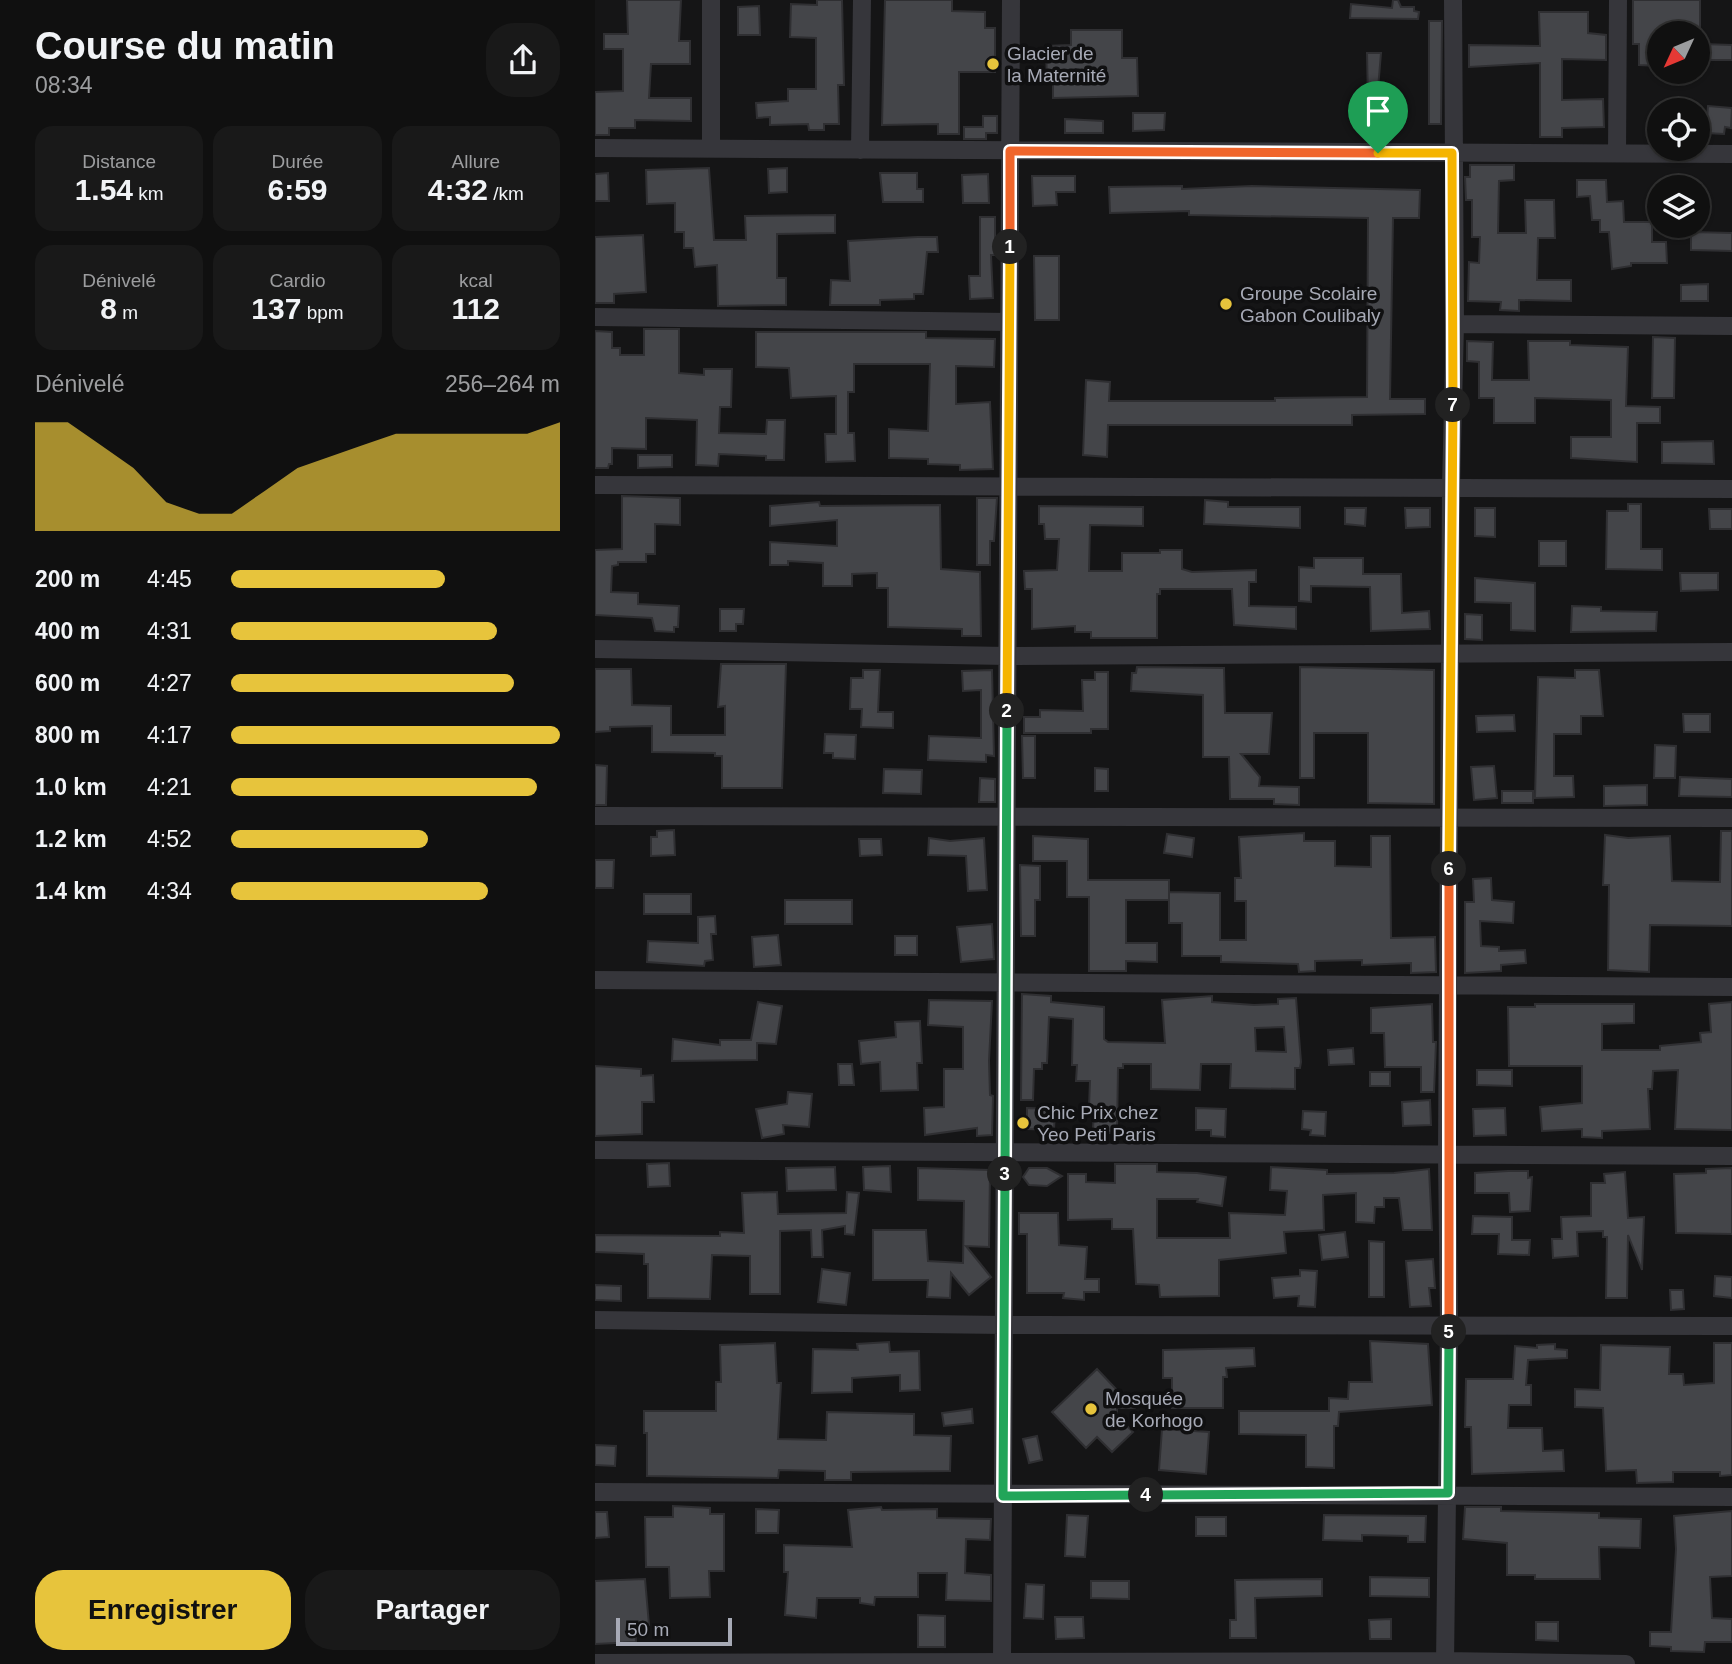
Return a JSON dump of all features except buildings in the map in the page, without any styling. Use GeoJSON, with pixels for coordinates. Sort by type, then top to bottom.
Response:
{"type":"FeatureCollection","features":[{"type":"Feature","properties":{"kind":"street"},"geometry":{"type":"LineString","coordinates":[[711,0],[711,148]]}},
{"type":"Feature","properties":{"kind":"street"},"geometry":{"type":"LineString","coordinates":[[860,150],[862,0]]}},
{"type":"Feature","properties":{"kind":"street"},"geometry":{"type":"LineString","coordinates":[[1002,1663],[1011,0]]}},
{"type":"Feature","properties":{"kind":"street"},"geometry":{"type":"LineString","coordinates":[[1445,1662],[1449,1326],[1447,1155],[1451,487],[1455,324],[1453,0]]}},
{"type":"Feature","properties":{"kind":"street"},"geometry":{"type":"LineString","coordinates":[[1617,153],[1618,0]]}},
{"type":"Feature","properties":{"kind":"street"},"geometry":{"type":"LineString","coordinates":[[595,148],[1732,154]]}},
{"type":"Feature","properties":{"kind":"street"},"geometry":{"type":"LineString","coordinates":[[595,317],[1009,322]]}},
{"type":"Feature","properties":{"kind":"street"},"geometry":{"type":"LineString","coordinates":[[1455,324],[1732,326]]}},
{"type":"Feature","properties":{"kind":"street"},"geometry":{"type":"LineString","coordinates":[[595,485],[1732,489]]}},
{"type":"Feature","properties":{"kind":"street"},"geometry":{"type":"LineString","coordinates":[[595,649],[1007,656],[1732,652]]}},
{"type":"Feature","properties":{"kind":"street"},"geometry":{"type":"LineString","coordinates":[[595,817],[1732,818]]}},
{"type":"Feature","properties":{"kind":"street"},"geometry":{"type":"LineString","coordinates":[[595,980],[1732,987]]}},
{"type":"Feature","properties":{"kind":"street"},"geometry":{"type":"LineString","coordinates":[[595,1150],[1732,1156]]}},
{"type":"Feature","properties":{"kind":"street"},"geometry":{"type":"LineString","coordinates":[[595,1320],[1004,1325],[1732,1326]]}},
{"type":"Feature","properties":{"kind":"street"},"geometry":{"type":"LineString","coordinates":[[595,1492],[1003,1496],[1448,1493],[1732,1497]]}},
{"type":"Feature","properties":{"kind":"street"},"geometry":{"type":"LineString","coordinates":[[595,1663],[1626,1664]]}},
{"type":"Feature","properties":{"kind":"place","name":"Glacier de la Maternité"},"geometry":{"type":"Point","coordinates":[993,64]}},
{"type":"Feature","properties":{"kind":"place","name":"Groupe Scolaire Gabon Coulibaly"},"geometry":{"type":"Point","coordinates":[1226,304]}},
{"type":"Feature","properties":{"kind":"place","name":"Chic Prix chez Yeo Peti Paris"},"geometry":{"type":"Point","coordinates":[1023,1123]}},
{"type":"Feature","properties":{"kind":"place","name":"Mosquée de Korhogo"},"geometry":{"type":"Point","coordinates":[1091,1409]}},
{"type":"Feature","properties":{"kind":"route"},"geometry":{"type":"LineString","coordinates":[[1010,151],[1378,153],[1452,153],[1455,324],[1450,653],[1448,1493],[1003,1496],[1010,151]]}}]}
